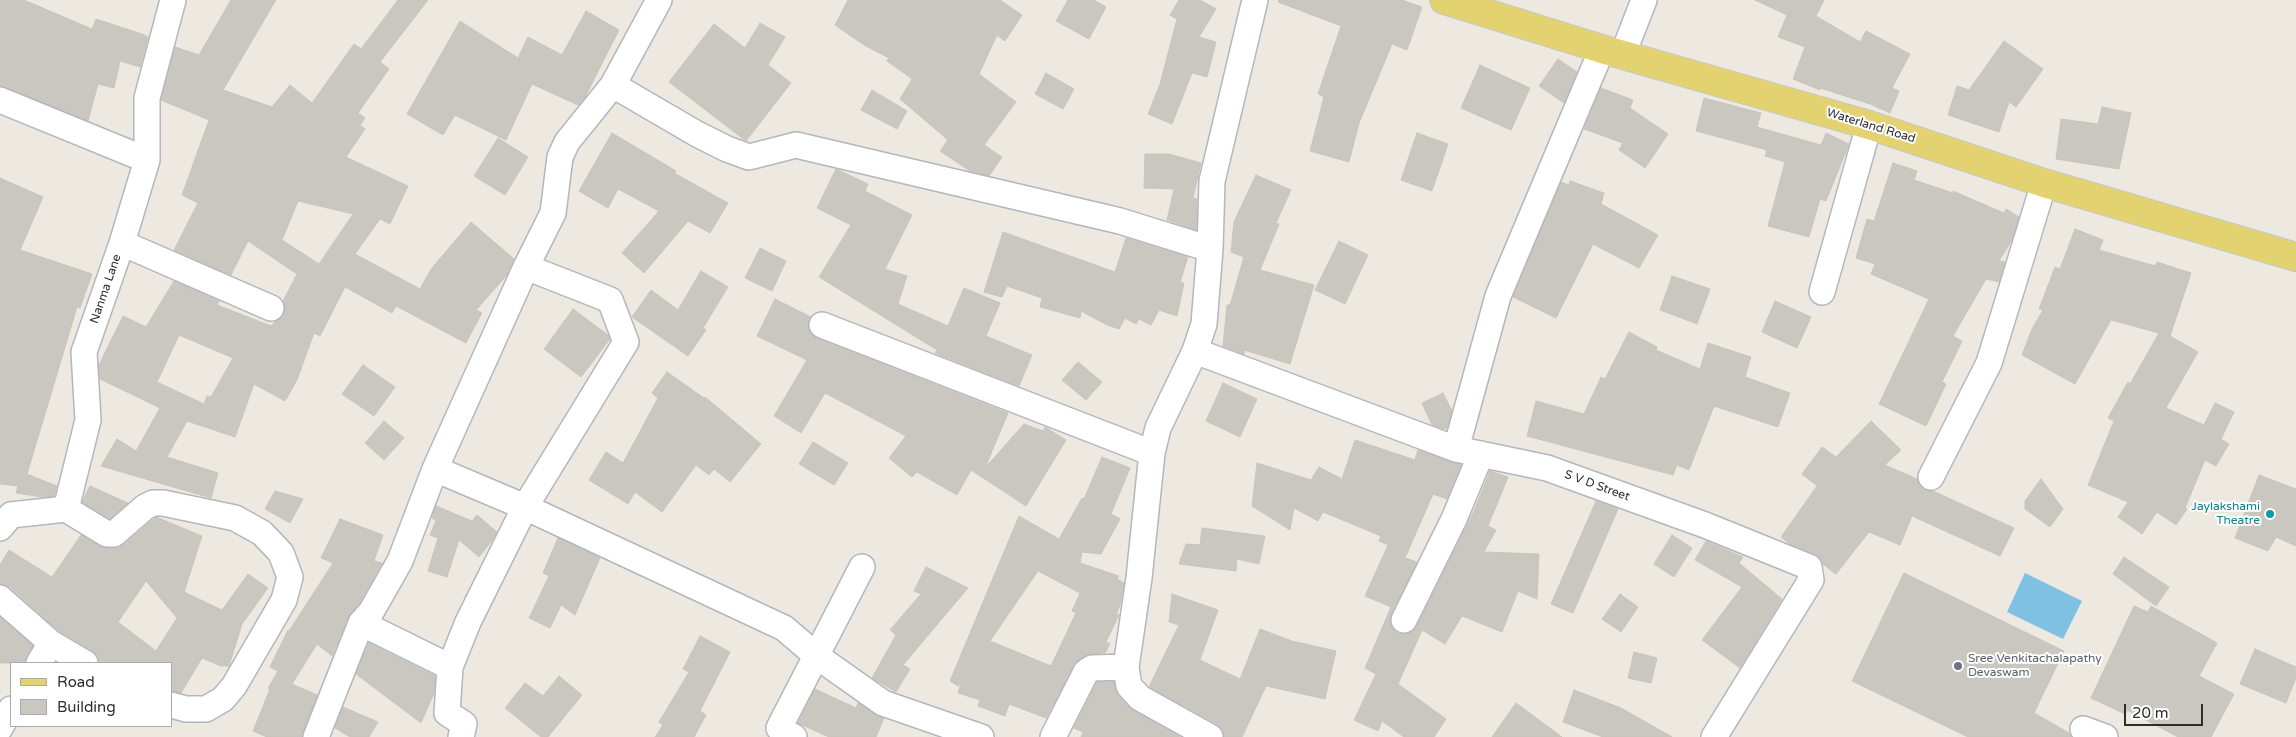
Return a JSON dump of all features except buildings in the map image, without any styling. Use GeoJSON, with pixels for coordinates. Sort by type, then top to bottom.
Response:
{"type":"FeatureCollection","features":[{"type":"Feature","properties":{"kind":"main road","name":"Waterland Road"},"geometry":{"type":"LineString","coordinates":[[1444,0],[1613,52],[1869,124],[2044,183],[2296,257]]}},
{"type":"Feature","properties":{"kind":"street","name":"Nanma Lane"},"geometry":{"type":"LineString","coordinates":[[66,508],[88,420],[84,352],[122,242],[147,160],[147,98],[173,0]]}},
{"type":"Feature","properties":{"kind":"street"},"geometry":{"type":"LineString","coordinates":[[316,737],[361,623],[371,612],[400,561],[436,469],[553,212],[560,157],[566,142],[613,84],[659,0]]}},
{"type":"Feature","properties":{"kind":"street"},"geometry":{"type":"LineString","coordinates":[[1210,737],[1140,698],[1129,686],[1126,667],[1139,578],[1152,453],[1158,428],[1194,351],[1204,324],[1210,249],[1212,180],[1255,0]]}},
{"type":"Feature","properties":{"kind":"street"},"geometry":{"type":"LineString","coordinates":[[1456,449],[1498,296],[1613,52],[1644,0]]}},
{"type":"Feature","properties":{"kind":"street"},"geometry":{"type":"LineString","coordinates":[[613,84],[697,134],[727,149],[749,157],[796,146],[1120,221],[1210,249]]}},
{"type":"Feature","properties":{"kind":"street"},"geometry":{"type":"LineString","coordinates":[[0,100],[147,160]]}},
{"type":"Feature","properties":{"kind":"street"},"geometry":{"type":"LineString","coordinates":[[1822,292],[1869,124]]}},
{"type":"Feature","properties":{"kind":"street"},"geometry":{"type":"LineString","coordinates":[[1931,476],[1989,363],[2044,183]]}},
{"type":"Feature","properties":{"kind":"street"},"geometry":{"type":"LineString","coordinates":[[122,242],[271,308]]}},
{"type":"Feature","properties":{"kind":"street"},"geometry":{"type":"LineString","coordinates":[[461,737],[464,724],[446,713],[450,668],[468,622],[525,507],[626,342],[610,300],[526,268]]}},
{"type":"Feature","properties":{"kind":"street"},"geometry":{"type":"LineString","coordinates":[[822,325],[1108,434],[1152,453]]}},
{"type":"Feature","properties":{"kind":"street","name":"S V D Street"},"geometry":{"type":"LineString","coordinates":[[1194,351],[1456,449],[1547,468],[1705,525],[1810,567],[1811,580],[1714,737]]}},
{"type":"Feature","properties":{"kind":"street"},"geometry":{"type":"LineString","coordinates":[[1404,620],[1454,519],[1481,454]]}},
{"type":"Feature","properties":{"kind":"street"},"geometry":{"type":"LineString","coordinates":[[436,469],[525,507],[784,628],[818,657],[883,702],[982,737]]}},
{"type":"Feature","properties":{"kind":"street"},"geometry":{"type":"LineString","coordinates":[[0,528],[11,515],[66,508],[107,534],[114,534],[145,507],[153,503],[163,503],[235,518],[262,533],[281,553],[290,577],[284,600],[234,686],[223,699],[206,709],[186,709],[172,705]]}},
{"type":"Feature","properties":{"kind":"street"},"geometry":{"type":"LineString","coordinates":[[794,737],[779,728],[818,657],[862,567]]}},
{"type":"Feature","properties":{"kind":"street"},"geometry":{"type":"LineString","coordinates":[[0,598],[45,653],[81,662]]}},
{"type":"Feature","properties":{"kind":"street"},"geometry":{"type":"LineString","coordinates":[[361,623],[450,668]]}},
{"type":"Feature","properties":{"kind":"street"},"geometry":{"type":"LineString","coordinates":[[1053,737],[1086,672],[1092,668],[1126,667]]}},
{"type":"Feature","properties":{"kind":"street"},"geometry":{"type":"LineString","coordinates":[[0,728],[10,711]]}},
{"type":"Feature","properties":{"kind":"water"},"geometry":{"type":"Polygon","coordinates":[[[2025,573],[2082,601],[2063,639],[2007,612],[2025,573]]]}},
{"type":"Feature","properties":{"kind":"place","name":"Jaylakshami Theatre"},"geometry":{"type":"Point","coordinates":[2270,514]}},
{"type":"Feature","properties":{"kind":"place","name":"Sree Venkitachalapathy Devaswam"},"geometry":{"type":"Point","coordinates":[1958,666]}}]}
